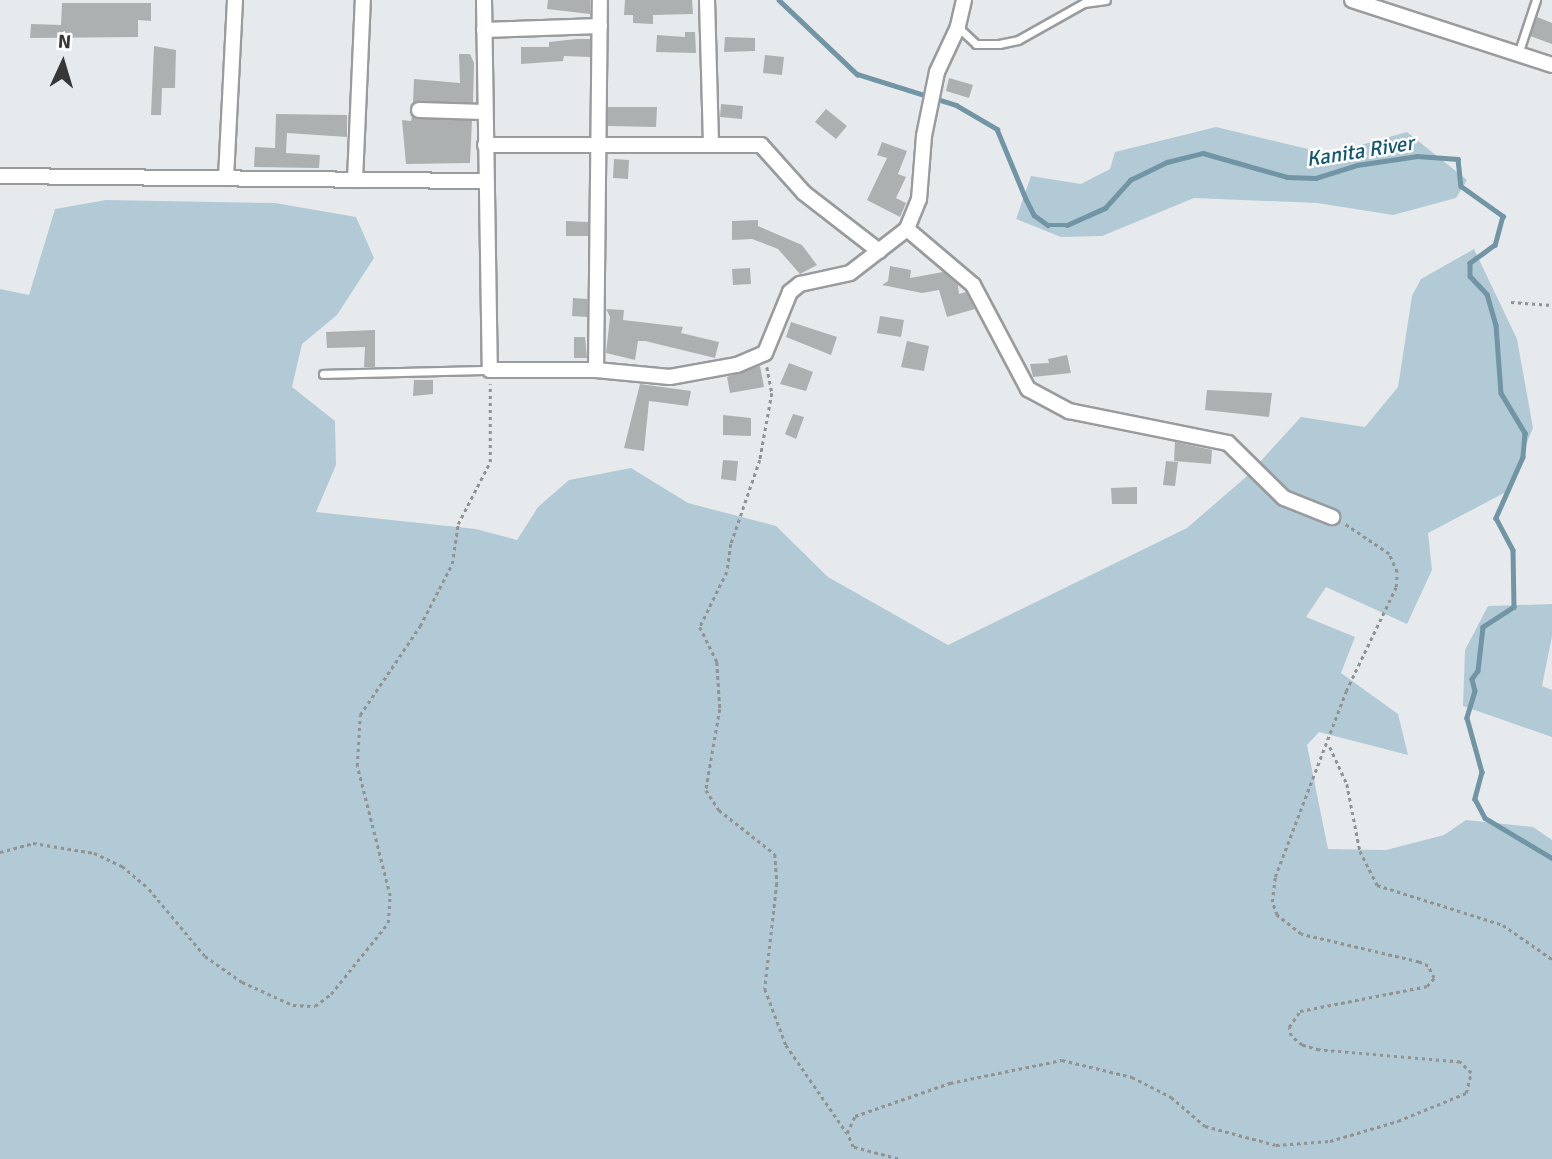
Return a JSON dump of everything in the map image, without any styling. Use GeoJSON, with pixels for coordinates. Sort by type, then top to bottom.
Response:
{"type":"FeatureCollection","features":[{"type":"Feature","properties":{"kind":"street"},"geometry":{"type":"LineString","coordinates":[[226,178],[235,0]]}},
{"type":"Feature","properties":{"kind":"street"},"geometry":{"type":"LineString","coordinates":[[355,180],[363,0]]}},
{"type":"Feature","properties":{"kind":"street"},"geometry":{"type":"LineString","coordinates":[[484,0],[491,370],[596,370],[670,377],[737,365],[765,353],[790,292],[800,284],[850,273],[906,229],[919,199],[937,72],[958,27],[964,0]]}},
{"type":"Feature","properties":{"kind":"street"},"geometry":{"type":"LineString","coordinates":[[596,370],[593,294],[599,259],[600,0]]}},
{"type":"Feature","properties":{"kind":"street"},"geometry":{"type":"LineString","coordinates":[[706,0],[711,142]]}},
{"type":"Feature","properties":{"kind":"street"},"geometry":{"type":"LineString","coordinates":[[1352,0],[1552,65]]}},
{"type":"Feature","properties":{"kind":"street"},"geometry":{"type":"LineString","coordinates":[[484,30],[600,26]]}},
{"type":"Feature","properties":{"kind":"street"},"geometry":{"type":"LineString","coordinates":[[419,110],[485,112]]}},
{"type":"Feature","properties":{"kind":"street"},"geometry":{"type":"LineString","coordinates":[[485,145],[711,142],[761,145],[804,193],[879,251]]}},
{"type":"Feature","properties":{"kind":"street"},"geometry":{"type":"LineString","coordinates":[[0,176],[486,181]]}},
{"type":"Feature","properties":{"kind":"street"},"geometry":{"type":"LineString","coordinates":[[906,229],[973,285],[1028,389],[1069,411],[1228,443],[1284,498],[1332,517]]}},
{"type":"Feature","properties":{"kind":"lane"},"geometry":{"type":"LineString","coordinates":[[958,27],[976,44],[999,44],[1018,40],[1084,3],[1106,0]]}},
{"type":"Feature","properties":{"kind":"lane"},"geometry":{"type":"LineString","coordinates":[[1517,54],[1536,0]]}},
{"type":"Feature","properties":{"kind":"lane"},"geometry":{"type":"LineString","coordinates":[[323,374],[491,370]]}},
{"type":"Feature","properties":{"kind":"path"},"geometry":{"type":"LineString","coordinates":[[1511,302],[1552,305]]}},
{"type":"Feature","properties":{"kind":"path"},"geometry":{"type":"LineString","coordinates":[[765,353],[772,393],[760,460],[732,544],[727,572],[700,627],[717,662],[720,709],[706,790],[719,810],[775,854],[777,883],[765,989],[786,1045],[847,1133],[853,1147],[898,1159]]}},
{"type":"Feature","properties":{"kind":"path"},"geometry":{"type":"LineString","coordinates":[[0,852],[33,843],[94,853],[122,866],[149,889],[205,956],[242,982],[293,1005],[315,1006],[331,994],[388,923],[390,895],[357,766],[357,729],[360,715],[441,590],[452,564],[458,524],[490,463],[491,370]]}},
{"type":"Feature","properties":{"kind":"path"},"geometry":{"type":"LineString","coordinates":[[847,1133],[855,1116],[868,1109],[950,1083],[1062,1060],[1132,1077],[1171,1097],[1205,1126],[1276,1145],[1330,1141],[1398,1121],[1466,1093],[1471,1073],[1460,1062],[1319,1049],[1302,1045],[1291,1036],[1289,1027],[1300,1011],[1427,986],[1434,978],[1428,966],[1419,962],[1301,934],[1278,915],[1272,902],[1279,866],[1329,745],[1346,691],[1396,587],[1397,572],[1389,554],[1332,517]]}},
{"type":"Feature","properties":{"kind":"path"},"geometry":{"type":"LineString","coordinates":[[1329,745],[1347,784],[1360,851],[1377,885],[1503,925],[1552,959]]}},
{"type":"Feature","properties":{"kind":"shaded area"},"geometry":{"type":"Polygon","coordinates":[[[1216,127],[1329,154],[1407,132],[1467,180],[1456,198],[1393,215],[1317,203],[1194,198],[1102,236],[1061,237],[1016,219],[1031,176],[1081,184],[1110,169],[1115,152],[1216,127]]]}},
{"type":"Feature","properties":{"kind":"shaded area"},"geometry":{"type":"Polygon","coordinates":[[[106,200],[275,203],[356,217],[374,258],[337,315],[302,344],[292,387],[335,421],[336,465],[316,512],[476,529],[517,540],[538,507],[569,480],[631,468],[688,503],[776,526],[828,577],[948,645],[1187,528],[1246,477],[1301,417],[1365,427],[1398,387],[1412,296],[1421,279],[1474,249],[1517,339],[1533,428],[1506,492],[1428,533],[1432,570],[1407,624],[1326,587],[1306,617],[1355,637],[1341,673],[1398,714],[1408,755],[1319,732],[1307,745],[1328,849],[1386,850],[1444,835],[1466,820],[1533,827],[1552,840],[1552,1159],[0,1159],[0,289],[29,295],[55,209],[106,200]]]}},
{"type":"Feature","properties":{"kind":"shaded area"},"geometry":{"type":"Polygon","coordinates":[[[1552,604],[1552,636],[1542,686],[1552,690],[1552,737],[1463,706],[1465,650],[1488,606],[1552,604]]]}},
{"type":"Feature","properties":{"kind":"building"},"geometry":{"type":"Polygon","coordinates":[[[548,0],[590,0],[590,14],[547,9],[548,0]]]}},
{"type":"Feature","properties":{"kind":"building"},"geometry":{"type":"Polygon","coordinates":[[[625,0],[692,0],[693,14],[653,15],[653,24],[633,23],[633,15],[624,15],[625,0]]]}},
{"type":"Feature","properties":{"kind":"building"},"geometry":{"type":"Polygon","coordinates":[[[62,3],[151,3],[151,21],[138,20],[138,37],[30,38],[31,24],[61,25],[62,3]]]}},
{"type":"Feature","properties":{"kind":"building"},"geometry":{"type":"Polygon","coordinates":[[[1537,17],[1552,23],[1552,44],[1530,36],[1537,17]]]}},
{"type":"Feature","properties":{"kind":"building"},"geometry":{"type":"Polygon","coordinates":[[[685,32],[695,32],[696,53],[656,52],[657,35],[685,37],[685,32]]]}},
{"type":"Feature","properties":{"kind":"building"},"geometry":{"type":"Polygon","coordinates":[[[725,37],[755,38],[755,51],[724,52],[725,37]]]}},
{"type":"Feature","properties":{"kind":"building"},"geometry":{"type":"Polygon","coordinates":[[[590,39],[590,57],[564,56],[563,61],[521,64],[521,47],[549,47],[549,42],[590,39]]]}},
{"type":"Feature","properties":{"kind":"building"},"geometry":{"type":"Polygon","coordinates":[[[154,46],[176,50],[175,88],[162,88],[161,115],[151,115],[154,46]]]}},
{"type":"Feature","properties":{"kind":"building"},"geometry":{"type":"Polygon","coordinates":[[[459,54],[470,54],[474,63],[473,102],[413,103],[414,79],[460,83],[459,54]]]}},
{"type":"Feature","properties":{"kind":"building"},"geometry":{"type":"Polygon","coordinates":[[[765,55],[784,57],[782,75],[763,73],[765,55]]]}},
{"type":"Feature","properties":{"kind":"building"},"geometry":{"type":"Polygon","coordinates":[[[949,78],[973,85],[969,98],[946,91],[949,78]]]}},
{"type":"Feature","properties":{"kind":"building"},"geometry":{"type":"Polygon","coordinates":[[[721,104],[743,106],[742,119],[720,117],[721,104]]]}},
{"type":"Feature","properties":{"kind":"building"},"geometry":{"type":"Polygon","coordinates":[[[608,107],[657,107],[656,127],[608,126],[608,107]]]}},
{"type":"Feature","properties":{"kind":"building"},"geometry":{"type":"Polygon","coordinates":[[[826,109],[847,126],[836,139],[815,122],[826,109]]]}},
{"type":"Feature","properties":{"kind":"building"},"geometry":{"type":"Polygon","coordinates":[[[276,114],[347,115],[347,137],[287,133],[286,153],[320,155],[319,168],[254,167],[255,147],[275,148],[276,114]]]}},
{"type":"Feature","properties":{"kind":"building"},"geometry":{"type":"Polygon","coordinates":[[[412,116],[472,121],[470,163],[406,164],[402,120],[411,121],[412,116]]]}},
{"type":"Feature","properties":{"kind":"building"},"geometry":{"type":"Polygon","coordinates":[[[882,142],[907,151],[898,174],[906,177],[896,198],[906,203],[900,217],[867,200],[887,158],[877,155],[882,142]]]}},
{"type":"Feature","properties":{"kind":"building"},"geometry":{"type":"Polygon","coordinates":[[[614,159],[629,160],[628,179],[613,178],[614,159]]]}},
{"type":"Feature","properties":{"kind":"building"},"geometry":{"type":"Polygon","coordinates":[[[758,220],[758,226],[802,245],[817,265],[800,274],[778,249],[752,239],[732,240],[732,221],[758,220]]]}},
{"type":"Feature","properties":{"kind":"building"},"geometry":{"type":"Polygon","coordinates":[[[566,221],[588,222],[588,236],[566,236],[566,221]]]}},
{"type":"Feature","properties":{"kind":"building"},"geometry":{"type":"Polygon","coordinates":[[[890,266],[911,270],[910,278],[943,272],[958,285],[959,294],[966,292],[975,309],[947,317],[939,290],[922,293],[882,285],[888,281],[890,266]]]}},
{"type":"Feature","properties":{"kind":"building"},"geometry":{"type":"Polygon","coordinates":[[[750,268],[751,284],[733,285],[732,269],[750,268]]]}},
{"type":"Feature","properties":{"kind":"building"},"geometry":{"type":"Polygon","coordinates":[[[573,298],[587,299],[587,317],[572,316],[573,298]]]}},
{"type":"Feature","properties":{"kind":"building"},"geometry":{"type":"Polygon","coordinates":[[[606,309],[624,310],[623,320],[683,327],[681,333],[719,342],[715,358],[645,341],[638,341],[635,360],[606,353],[610,317],[606,309]]]}},
{"type":"Feature","properties":{"kind":"building"},"geometry":{"type":"Polygon","coordinates":[[[880,316],[904,320],[901,337],[877,333],[880,316]]]}},
{"type":"Feature","properties":{"kind":"building"},"geometry":{"type":"Polygon","coordinates":[[[791,322],[837,337],[831,355],[786,337],[791,322]]]}},
{"type":"Feature","properties":{"kind":"building"},"geometry":{"type":"Polygon","coordinates":[[[375,330],[375,367],[364,367],[365,347],[327,348],[326,332],[375,330]]]}},
{"type":"Feature","properties":{"kind":"building"},"geometry":{"type":"Polygon","coordinates":[[[574,337],[585,337],[587,358],[574,358],[574,337]]]}},
{"type":"Feature","properties":{"kind":"building"},"geometry":{"type":"Polygon","coordinates":[[[907,341],[929,346],[924,371],[901,367],[907,341]]]}},
{"type":"Feature","properties":{"kind":"building"},"geometry":{"type":"Polygon","coordinates":[[[1067,355],[1071,373],[1033,377],[1030,364],[1049,363],[1048,359],[1067,355]]]}},
{"type":"Feature","properties":{"kind":"building"},"geometry":{"type":"Polygon","coordinates":[[[789,363],[813,372],[806,391],[780,384],[789,363]]]}},
{"type":"Feature","properties":{"kind":"building"},"geometry":{"type":"Polygon","coordinates":[[[760,366],[764,387],[730,393],[727,377],[760,366]]]}},
{"type":"Feature","properties":{"kind":"building"},"geometry":{"type":"Polygon","coordinates":[[[414,380],[433,380],[433,394],[413,396],[414,380]]]}},
{"type":"Feature","properties":{"kind":"building"},"geometry":{"type":"Polygon","coordinates":[[[640,384],[691,391],[688,406],[649,401],[644,451],[624,448],[640,384]]]}},
{"type":"Feature","properties":{"kind":"building"},"geometry":{"type":"Polygon","coordinates":[[[1207,390],[1272,393],[1269,417],[1205,410],[1207,390]]]}},
{"type":"Feature","properties":{"kind":"building"},"geometry":{"type":"Polygon","coordinates":[[[793,414],[804,417],[796,439],[785,434],[793,414]]]}},
{"type":"Feature","properties":{"kind":"building"},"geometry":{"type":"Polygon","coordinates":[[[723,415],[751,418],[751,436],[723,435],[723,415]]]}},
{"type":"Feature","properties":{"kind":"building"},"geometry":{"type":"Polygon","coordinates":[[[1175,442],[1212,450],[1211,464],[1174,461],[1175,442]]]}},
{"type":"Feature","properties":{"kind":"building"},"geometry":{"type":"Polygon","coordinates":[[[723,460],[738,461],[736,481],[721,479],[723,460]]]}},
{"type":"Feature","properties":{"kind":"building"},"geometry":{"type":"Polygon","coordinates":[[[1166,461],[1178,462],[1175,486],[1163,485],[1166,461]]]}},
{"type":"Feature","properties":{"kind":"building"},"geometry":{"type":"Polygon","coordinates":[[[1137,487],[1137,504],[1112,504],[1111,488],[1137,487]]]}},
{"type":"Feature","properties":{"kind":"waterway","name":"Kanita River"},"geometry":{"type":"LineString","coordinates":[[779,0],[857,74],[956,105],[997,129],[1034,215],[1048,225],[1067,225],[1105,208],[1130,180],[1167,162],[1203,153],[1287,177],[1316,178],[1357,165],[1417,156],[1458,159],[1461,186],[1503,216],[1495,245],[1470,263],[1470,276],[1487,294],[1496,325],[1501,393],[1525,433],[1523,457],[1496,518],[1513,550],[1514,607],[1483,627],[1478,671],[1472,679],[1475,691],[1467,718],[1482,772],[1475,799],[1485,818],[1552,858]]}}]}
